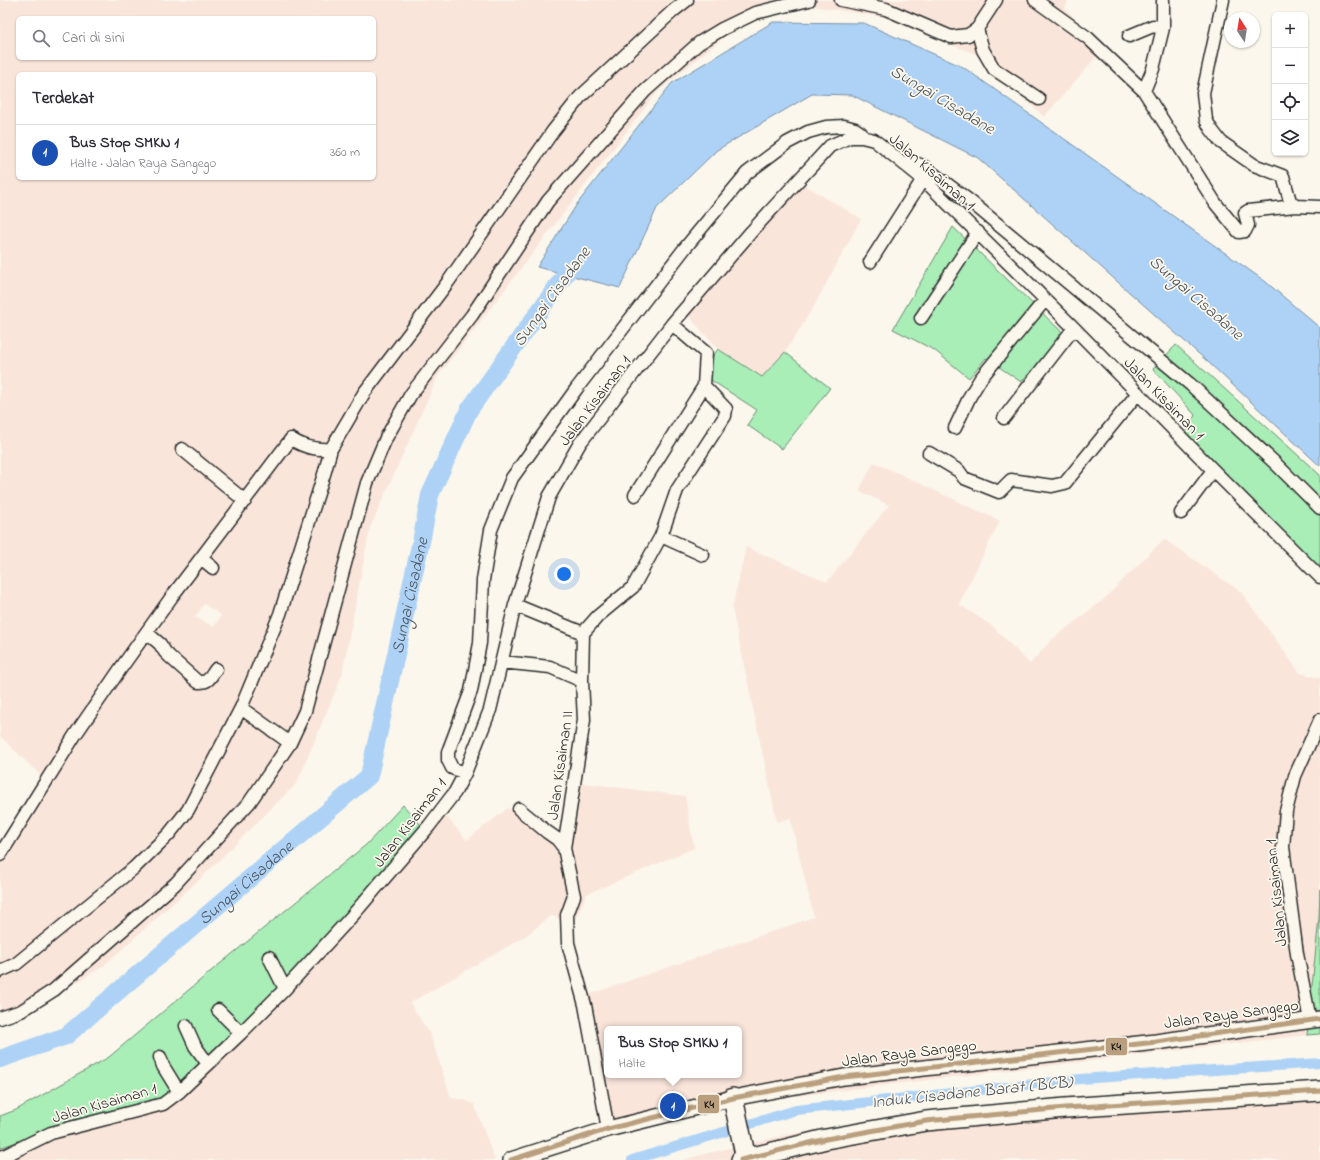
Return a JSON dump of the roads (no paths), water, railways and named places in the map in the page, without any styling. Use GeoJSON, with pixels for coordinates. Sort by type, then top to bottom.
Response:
{"type":"FeatureCollection","features":[{"type":"Feature","properties":{"kind":"main road"},"geometry":{"type":"LineString","coordinates":[[733,1101],[744,1156],[826,1139],[926,1121],[1065,1108],[1320,1091]]}},
{"type":"Feature","properties":{"kind":"street"},"geometry":{"type":"LineString","coordinates":[[0,971],[23,959],[134,868],[169,834],[188,810],[241,708],[280,614],[331,449],[364,393],[448,282],[553,131],[580,97],[673,11],[687,0]]}},
{"type":"Feature","properties":{"kind":"street"},"geometry":{"type":"LineString","coordinates":[[0,1018],[21,1011],[54,990],[175,884],[249,803],[290,743],[305,712],[367,483],[386,438],[411,394],[472,315],[548,200],[645,91],[699,43],[722,29],[755,13],[809,0]]}},
{"type":"Feature","properties":{"kind":"street"},"geometry":{"type":"LineString","coordinates":[[841,0],[886,9],[951,37],[968,35],[977,29],[996,0]]}},
{"type":"Feature","properties":{"kind":"street"},"geometry":{"type":"LineString","coordinates":[[1035,0],[1088,38],[1144,91],[1216,204],[1239,232],[1245,231],[1248,225],[1245,213],[1248,211],[1295,206],[1320,207]]}},
{"type":"Feature","properties":{"kind":"street"},"geometry":{"type":"LineString","coordinates":[[1144,91],[1153,69],[1163,28],[1163,0]]}},
{"type":"Feature","properties":{"kind":"street"},"geometry":{"type":"LineString","coordinates":[[1223,0],[1202,93],[1206,120],[1211,130],[1221,142],[1254,165],[1283,176],[1290,200],[1295,206]]}},
{"type":"Feature","properties":{"kind":"street"},"geometry":{"type":"LineString","coordinates":[[1129,36],[1153,26],[1163,28]]}},
{"type":"Feature","properties":{"kind":"street"},"geometry":{"type":"LineString","coordinates":[[977,29],[983,50],[994,69],[1038,99]]}},
{"type":"Feature","properties":{"kind":"street"},"geometry":{"type":"LineString","coordinates":[[465,773],[452,768],[448,760],[448,752],[470,691],[480,643],[483,580],[491,530],[512,478],[614,339],[685,248],[747,173],[787,143],[808,132],[826,127],[844,126],[855,129],[861,133],[862,137]]}},
{"type":"Feature","properties":{"kind":"street","name":"Jalan Kisaiman 1"},"geometry":{"type":"LineString","coordinates":[[0,1158],[51,1133],[163,1104],[179,1092],[285,989],[352,916],[429,826],[455,792],[465,773],[490,710],[515,605],[549,497],[572,456],[580,443],[672,324],[752,232],[830,146],[850,137],[862,137],[874,140],[923,180],[978,232],[1074,328],[1320,577]]}},
{"type":"Feature","properties":{"kind":"street"},"geometry":{"type":"LineString","coordinates":[[904,164],[912,162],[924,166],[971,202],[1191,386],[1276,463],[1320,508]]}},
{"type":"Feature","properties":{"kind":"street"},"geometry":{"type":"LineString","coordinates":[[870,262],[923,180]]}},
{"type":"Feature","properties":{"kind":"street"},"geometry":{"type":"LineString","coordinates":[[921,318],[978,232]]}},
{"type":"Feature","properties":{"kind":"street"},"geometry":{"type":"LineString","coordinates":[[955,428],[970,396],[981,378],[1045,300]]}},
{"type":"Feature","properties":{"kind":"street"},"geometry":{"type":"LineString","coordinates":[[635,495],[704,386],[706,353],[672,324]]}},
{"type":"Feature","properties":{"kind":"street"},"geometry":{"type":"LineString","coordinates":[[1004,418],[1063,340],[1074,328]]}},
{"type":"Feature","properties":{"kind":"street"},"geometry":{"type":"LineString","coordinates":[[515,605],[583,633],[598,616],[633,587],[661,536],[677,490],[725,416],[726,409],[704,386]]}},
{"type":"Feature","properties":{"kind":"street"},"geometry":{"type":"LineString","coordinates":[[929,453],[959,471],[964,478],[999,492],[1011,480],[1052,486],[1065,483],[1138,393]]}},
{"type":"Feature","properties":{"kind":"street"},"geometry":{"type":"LineString","coordinates":[[0,854],[75,735],[121,668],[200,558],[291,439],[310,448],[321,450],[331,449]]}},
{"type":"Feature","properties":{"kind":"street"},"geometry":{"type":"LineString","coordinates":[[182,449],[245,501]]}},
{"type":"Feature","properties":{"kind":"street"},"geometry":{"type":"LineString","coordinates":[[1181,513],[1213,470]]}},
{"type":"Feature","properties":{"kind":"street"},"geometry":{"type":"LineString","coordinates":[[661,536],[703,554]]}},
{"type":"Feature","properties":{"kind":"street"},"geometry":{"type":"LineString","coordinates":[[200,558],[214,568]]}},
{"type":"Feature","properties":{"kind":"street"},"geometry":{"type":"LineString","coordinates":[[147,633],[160,644],[170,657],[198,682],[208,680],[216,669]]}},
{"type":"Feature","properties":{"kind":"street","name":"Jalan Kisaiman II"},"geometry":{"type":"LineString","coordinates":[[583,633],[582,681],[584,720],[564,848],[574,896],[567,915],[568,943],[586,1005],[608,1130]]}},
{"type":"Feature","properties":{"kind":"street"},"geometry":{"type":"LineString","coordinates":[[502,662],[550,667],[582,681]]}},
{"type":"Feature","properties":{"kind":"street"},"geometry":{"type":"LineString","coordinates":[[241,708],[290,743]]}},
{"type":"Feature","properties":{"kind":"street","name":"Jalan Kisaiman 1"},"geometry":{"type":"LineString","coordinates":[[1315,1019],[1297,954],[1283,846],[1286,811],[1295,776],[1320,720]]}},
{"type":"Feature","properties":{"kind":"street"},"geometry":{"type":"LineString","coordinates":[[519,809],[557,839],[564,848]]}},
{"type":"Feature","properties":{"kind":"street"},"geometry":{"type":"LineString","coordinates":[[269,957],[285,989]]}},
{"type":"Feature","properties":{"kind":"street"},"geometry":{"type":"LineString","coordinates":[[218,1010],[241,1033]]}},
{"type":"Feature","properties":{"kind":"street","name":"Jalan Raya Sangego"},"geometry":{"type":"LineString","coordinates":[[511,1160],[608,1130],[844,1077],[1156,1042],[1315,1019]]}},
{"type":"Feature","properties":{"kind":"street"},"geometry":{"type":"LineString","coordinates":[[186,1026],[196,1046],[208,1064]]}},
{"type":"Feature","properties":{"kind":"street"},"geometry":{"type":"LineString","coordinates":[[160,1057],[163,1066],[179,1092]]}},
{"type":"Feature","properties":{"kind":"water"},"geometry":{"type":"Polygon","coordinates":[[[773,22],[864,23],[963,67],[1266,282],[1320,328],[1320,466],[1208,362],[978,158],[852,95],[812,94],[717,150],[657,208],[620,288],[537,267],[577,204],[672,83],[773,22]]]}},
{"type":"Feature","properties":{"kind":"waterway","name":"Sungai Cisadane"},"geometry":{"type":"LineString","coordinates":[[0,1059],[66,1036],[369,776],[430,495],[469,410],[580,254]]}},
{"type":"Feature","properties":{"kind":"waterway","name":"Induk Cisadane Barat (BCB)"},"geometry":{"type":"LineString","coordinates":[[632,1160],[796,1110],[1080,1079],[1320,1063]]}},
{"type":"Feature","properties":{"kind":"place","name":"Bus Stop SMKN 1"},"geometry":{"type":"Point","coordinates":[673,1106]}}]}
